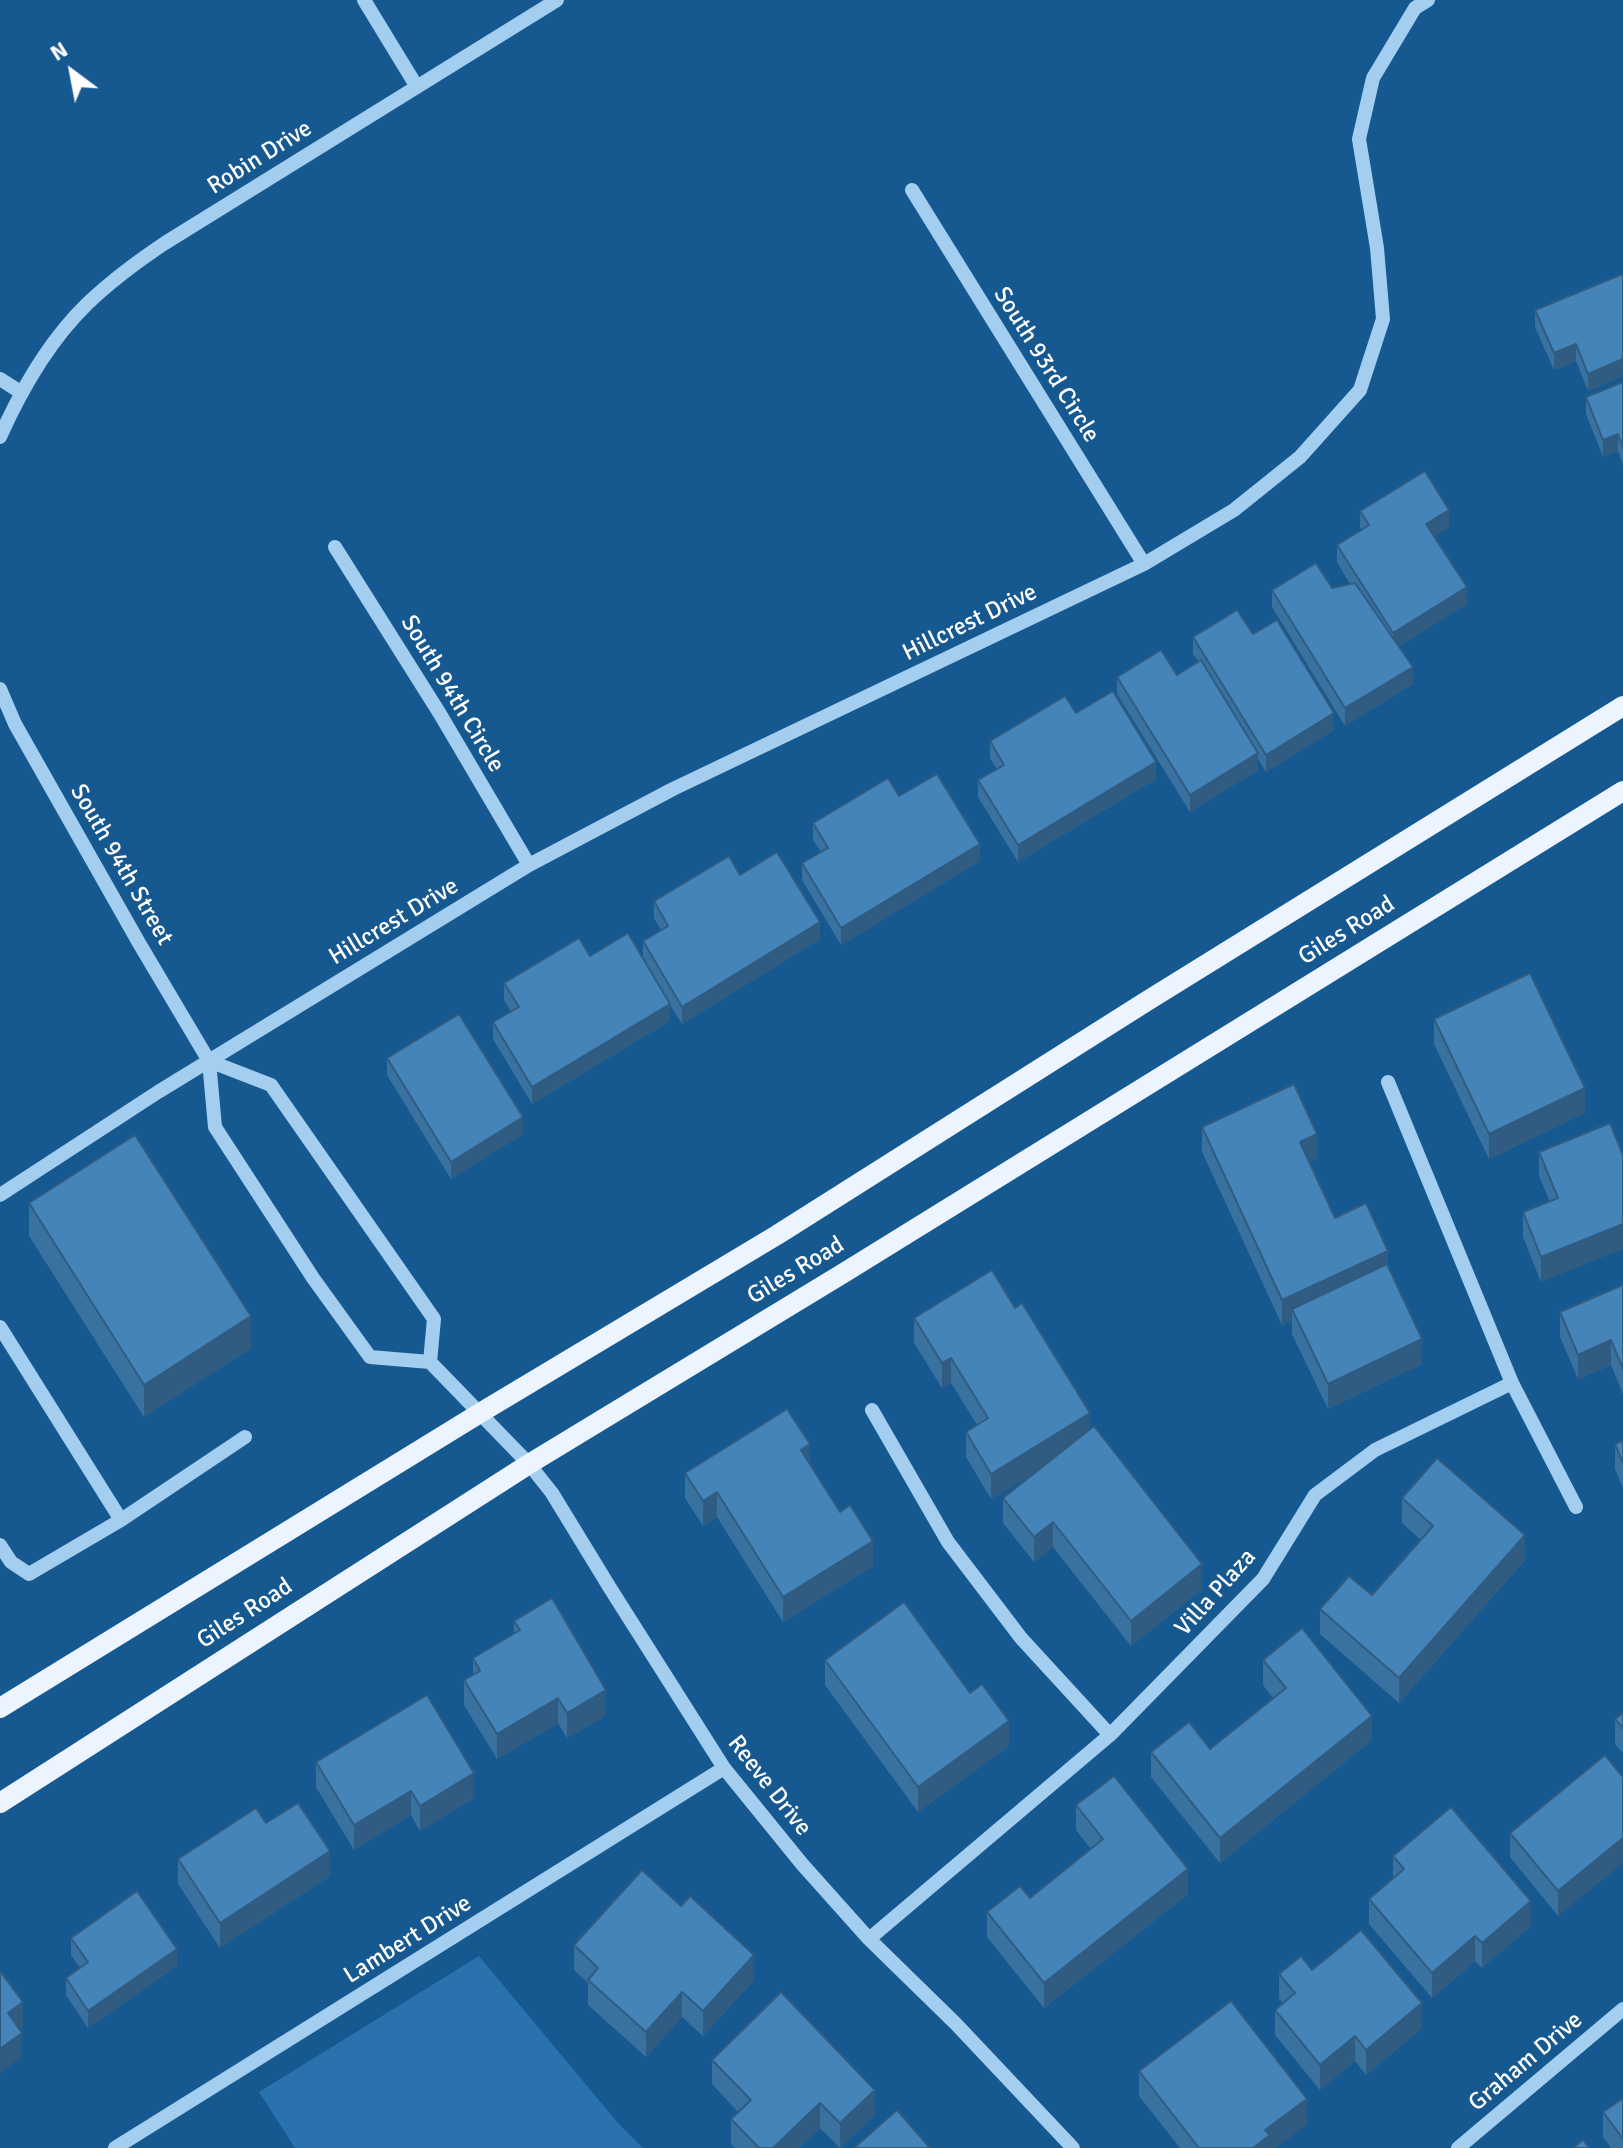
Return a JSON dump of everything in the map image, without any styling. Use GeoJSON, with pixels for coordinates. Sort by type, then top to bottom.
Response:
{"type":"FeatureCollection","features":[{"type":"Feature","properties":{"kind":"main road","name":"Giles Road"},"geometry":{"type":"LineString","coordinates":[[0,1708],[777,1235],[1623,706]]}},
{"type":"Feature","properties":{"kind":"main road","name":"Giles Road"},"geometry":{"type":"LineString","coordinates":[[0,1803],[529,1464],[1623,791]]}},
{"type":"Feature","properties":{"kind":"street"},"geometry":{"type":"LineString","coordinates":[[364,0],[417,87]]}},
{"type":"Feature","properties":{"kind":"street","name":"Robin Drive"},"geometry":{"type":"LineString","coordinates":[[22,393],[64,330],[86,305],[129,268],[557,0]]}},
{"type":"Feature","properties":{"kind":"street","name":"Hillcrest Drive"},"geometry":{"type":"LineString","coordinates":[[0,1195],[209,1061],[529,865],[673,789],[1144,564],[1234,510],[1300,457],[1360,390],[1383,319],[1377,248],[1359,139],[1373,78],[1415,8],[1428,0]]}},
{"type":"Feature","properties":{"kind":"street","name":"South 93rd Circle"},"geometry":{"type":"LineString","coordinates":[[912,190],[1144,564]]}},
{"type":"Feature","properties":{"kind":"street"},"geometry":{"type":"LineString","coordinates":[[0,379],[22,393],[0,437]]}},
{"type":"Feature","properties":{"kind":"street","name":"South 94th Circle"},"geometry":{"type":"LineString","coordinates":[[335,547],[440,714],[529,865]]}},
{"type":"Feature","properties":{"kind":"street","name":"South 94th Street"},"geometry":{"type":"LineString","coordinates":[[0,689],[15,724],[209,1061],[215,1127],[313,1278],[370,1357],[430,1362]]}},
{"type":"Feature","properties":{"kind":"street"},"geometry":{"type":"LineString","coordinates":[[209,1061],[271,1085],[434,1319],[430,1362],[480,1413]]}},
{"type":"Feature","properties":{"kind":"street"},"geometry":{"type":"LineString","coordinates":[[1388,1082],[1512,1383],[1576,1507]]}},
{"type":"Feature","properties":{"kind":"street"},"geometry":{"type":"LineString","coordinates":[[0,1327],[121,1520]]}},
{"type":"Feature","properties":{"kind":"street","name":"Villa Plaza"},"geometry":{"type":"LineString","coordinates":[[869,1939],[1110,1735],[1263,1579],[1315,1495],[1375,1450],[1512,1383]]}},
{"type":"Feature","properties":{"kind":"street"},"geometry":{"type":"LineString","coordinates":[[872,1410],[948,1542],[1021,1638],[1110,1735]]}},
{"type":"Feature","properties":{"kind":"street","name":"Reeve Drive"},"geometry":{"type":"LineString","coordinates":[[480,1413],[552,1493],[724,1768],[802,1864],[869,1939],[956,2024],[1073,2148]]}},
{"type":"Feature","properties":{"kind":"street"},"geometry":{"type":"LineString","coordinates":[[0,1545],[11,1562],[29,1574],[121,1520],[245,1437]]}},
{"type":"Feature","properties":{"kind":"street","name":"Lambert Drive"},"geometry":{"type":"LineString","coordinates":[[115,2148],[724,1768]]}},
{"type":"Feature","properties":{"kind":"street","name":"Graham Drive"},"geometry":{"type":"LineString","coordinates":[[1458,2148],[1623,2009]]}},
{"type":"Feature","properties":{"kind":"shaded area"},"geometry":{"type":"Polygon","coordinates":[[[479,1956],[618,2123],[643,2148],[295,2148],[259,2092],[479,1956]]]}},
{"type":"Feature","properties":{"kind":"building"},"geometry":{"type":"Polygon","coordinates":[[[1623,274],[1623,359],[1588,374],[1576,344],[1554,353],[1535,310],[1623,274]]]}},
{"type":"Feature","properties":{"kind":"building"},"geometry":{"type":"Polygon","coordinates":[[[1623,382],[1623,448],[1618,434],[1603,440],[1586,397],[1623,382]]]}},
{"type":"Feature","properties":{"kind":"building"},"geometry":{"type":"Polygon","coordinates":[[[1425,471],[1449,510],[1426,524],[1467,587],[1393,633],[1337,545],[1369,525],[1360,511],[1425,471]]]}},
{"type":"Feature","properties":{"kind":"building"},"geometry":{"type":"Polygon","coordinates":[[[1316,563],[1332,588],[1355,583],[1413,667],[1345,708],[1272,590],[1316,563]]]}},
{"type":"Feature","properties":{"kind":"building"},"geometry":{"type":"Polygon","coordinates":[[[1237,610],[1253,634],[1277,620],[1334,713],[1266,755],[1193,637],[1237,610]]]}},
{"type":"Feature","properties":{"kind":"building"},"geometry":{"type":"Polygon","coordinates":[[[1161,650],[1177,675],[1201,660],[1258,753],[1190,795],[1117,677],[1161,650]]]}},
{"type":"Feature","properties":{"kind":"building"},"geometry":{"type":"Polygon","coordinates":[[[1113,691],[1156,762],[1018,845],[978,780],[1004,765],[990,741],[1065,696],[1076,713],[1113,691]]]}},
{"type":"Feature","properties":{"kind":"building"},"geometry":{"type":"Polygon","coordinates":[[[937,774],[980,844],[841,928],[802,863],[828,848],[813,823],[888,778],[899,796],[937,774]]]}},
{"type":"Feature","properties":{"kind":"building"},"geometry":{"type":"Polygon","coordinates":[[[777,852],[820,922],[682,1007],[643,941],[668,926],[654,901],[729,856],[740,875],[777,852]]]}},
{"type":"Feature","properties":{"kind":"building"},"geometry":{"type":"Polygon","coordinates":[[[628,933],[670,1004],[532,1087],[493,1022],[519,1007],[504,983],[579,938],[590,956],[628,933]]]}},
{"type":"Feature","properties":{"kind":"building"},"geometry":{"type":"Polygon","coordinates":[[[1530,973],[1585,1088],[1489,1134],[1434,1019],[1530,973]]]}},
{"type":"Feature","properties":{"kind":"building"},"geometry":{"type":"Polygon","coordinates":[[[459,1014],[523,1117],[451,1162],[387,1058],[459,1014]]]}},
{"type":"Feature","properties":{"kind":"building"},"geometry":{"type":"Polygon","coordinates":[[[1294,1084],[1317,1134],[1300,1142],[1335,1218],[1366,1203],[1388,1251],[1282,1300],[1202,1127],[1294,1084]]]}},
{"type":"Feature","properties":{"kind":"building"},"geometry":{"type":"Polygon","coordinates":[[[1610,1123],[1623,1155],[1623,1224],[1541,1257],[1523,1212],[1558,1198],[1539,1152],[1610,1123]]]}},
{"type":"Feature","properties":{"kind":"building"},"geometry":{"type":"Polygon","coordinates":[[[135,1135],[251,1316],[144,1385],[29,1203],[135,1135]]]}},
{"type":"Feature","properties":{"kind":"building"},"geometry":{"type":"Polygon","coordinates":[[[1387,1264],[1422,1339],[1328,1384],[1292,1309],[1387,1264]]]}},
{"type":"Feature","properties":{"kind":"building"},"geometry":{"type":"Polygon","coordinates":[[[992,1270],[1015,1308],[1022,1303],[1090,1413],[991,1474],[966,1432],[988,1418],[951,1358],[942,1363],[914,1318],[992,1270]]]}},
{"type":"Feature","properties":{"kind":"building"},"geometry":{"type":"Polygon","coordinates":[[[1623,1285],[1623,1369],[1611,1340],[1578,1355],[1560,1312],[1623,1285]]]}},
{"type":"Feature","properties":{"kind":"building"},"geometry":{"type":"Polygon","coordinates":[[[787,1409],[810,1444],[801,1450],[840,1512],[850,1505],[873,1541],[783,1597],[717,1492],[703,1501],[685,1473],[787,1409]]]}},
{"type":"Feature","properties":{"kind":"building"},"geometry":{"type":"Polygon","coordinates":[[[1094,1426],[1202,1564],[1131,1621],[1053,1522],[1034,1537],[1003,1498],[1094,1426]]]}},
{"type":"Feature","properties":{"kind":"building"},"geometry":{"type":"Polygon","coordinates":[[[1623,1441],[1623,1463],[1615,1444],[1623,1441]]]}},
{"type":"Feature","properties":{"kind":"building"},"geometry":{"type":"Polygon","coordinates":[[[1437,1458],[1525,1535],[1399,1678],[1320,1609],[1349,1576],[1372,1595],[1433,1526],[1402,1498],[1437,1458]]]}},
{"type":"Feature","properties":{"kind":"building"},"geometry":{"type":"Polygon","coordinates":[[[552,1598],[606,1690],[567,1713],[558,1698],[497,1734],[464,1680],[480,1671],[473,1658],[520,1630],[514,1621],[552,1598]]]}},
{"type":"Feature","properties":{"kind":"building"},"geometry":{"type":"Polygon","coordinates":[[[904,1602],[970,1693],[982,1684],[1009,1721],[918,1787],[825,1660],[904,1602]]]}},
{"type":"Feature","properties":{"kind":"building"},"geometry":{"type":"Polygon","coordinates":[[[1302,1628],[1372,1716],[1220,1838],[1151,1752],[1189,1722],[1210,1749],[1286,1688],[1263,1660],[1302,1628]]]}},
{"type":"Feature","properties":{"kind":"building"},"geometry":{"type":"Polygon","coordinates":[[[427,1695],[474,1773],[420,1806],[411,1791],[354,1825],[316,1762],[427,1695]]]}},
{"type":"Feature","properties":{"kind":"building"},"geometry":{"type":"Polygon","coordinates":[[[1623,1713],[1623,1728],[1615,1719],[1623,1713]]]}},
{"type":"Feature","properties":{"kind":"building"},"geometry":{"type":"Polygon","coordinates":[[[1605,1755],[1623,1777],[1623,1838],[1558,1891],[1510,1833],[1605,1755]]]}},
{"type":"Feature","properties":{"kind":"building"},"geometry":{"type":"Polygon","coordinates":[[[1114,1776],[1188,1869],[1044,1983],[987,1912],[1020,1886],[1030,1898],[1103,1839],[1076,1805],[1114,1776]]]}},
{"type":"Feature","properties":{"kind":"building"},"geometry":{"type":"Polygon","coordinates":[[[298,1803],[330,1851],[220,1923],[178,1859],[256,1808],[266,1823],[298,1803]]]}},
{"type":"Feature","properties":{"kind":"building"},"geometry":{"type":"Polygon","coordinates":[[[1451,1807],[1531,1901],[1482,1943],[1475,1936],[1432,1973],[1369,1899],[1404,1869],[1393,1856],[1451,1807]]]}},
{"type":"Feature","properties":{"kind":"building"},"geometry":{"type":"Polygon","coordinates":[[[642,1870],[681,1906],[690,1896],[754,1955],[703,2011],[682,1992],[646,2032],[588,1980],[598,1968],[574,1945],[642,1870]]]}},
{"type":"Feature","properties":{"kind":"building"},"geometry":{"type":"Polygon","coordinates":[[[137,1891],[177,1949],[88,2011],[66,1978],[88,1962],[71,1938],[137,1891]]]}},
{"type":"Feature","properties":{"kind":"building"},"geometry":{"type":"Polygon","coordinates":[[[1361,1930],[1422,2003],[1366,2050],[1355,2036],[1320,2065],[1275,2010],[1295,1993],[1279,1974],[1301,1956],[1312,1970],[1361,1930]]]}},
{"type":"Feature","properties":{"kind":"building"},"geometry":{"type":"Polygon","coordinates":[[[0,1971],[23,2002],[8,2013],[22,2033],[0,2049],[0,1971]]]}},
{"type":"Feature","properties":{"kind":"building"},"geometry":{"type":"Polygon","coordinates":[[[781,1992],[875,2090],[840,2123],[820,2103],[773,2148],[759,2148],[731,2119],[751,2100],[712,2060],[781,1992]]]}},
{"type":"Feature","properties":{"kind":"building"},"geometry":{"type":"Polygon","coordinates":[[[1231,2001],[1307,2099],[1265,2130],[1270,2135],[1253,2148],[1199,2148],[1139,2071],[1231,2001]]]}},
{"type":"Feature","properties":{"kind":"building"},"geometry":{"type":"Polygon","coordinates":[[[1623,2098],[1623,2139],[1603,2112],[1623,2098]]]}},
{"type":"Feature","properties":{"kind":"building"},"geometry":{"type":"Polygon","coordinates":[[[897,2110],[930,2148],[854,2148],[897,2110]]]}},
{"type":"Feature","properties":{"kind":"building"},"geometry":{"type":"Polygon","coordinates":[[[1583,2140],[1589,2148],[1573,2148],[1583,2140]]]}}]}
